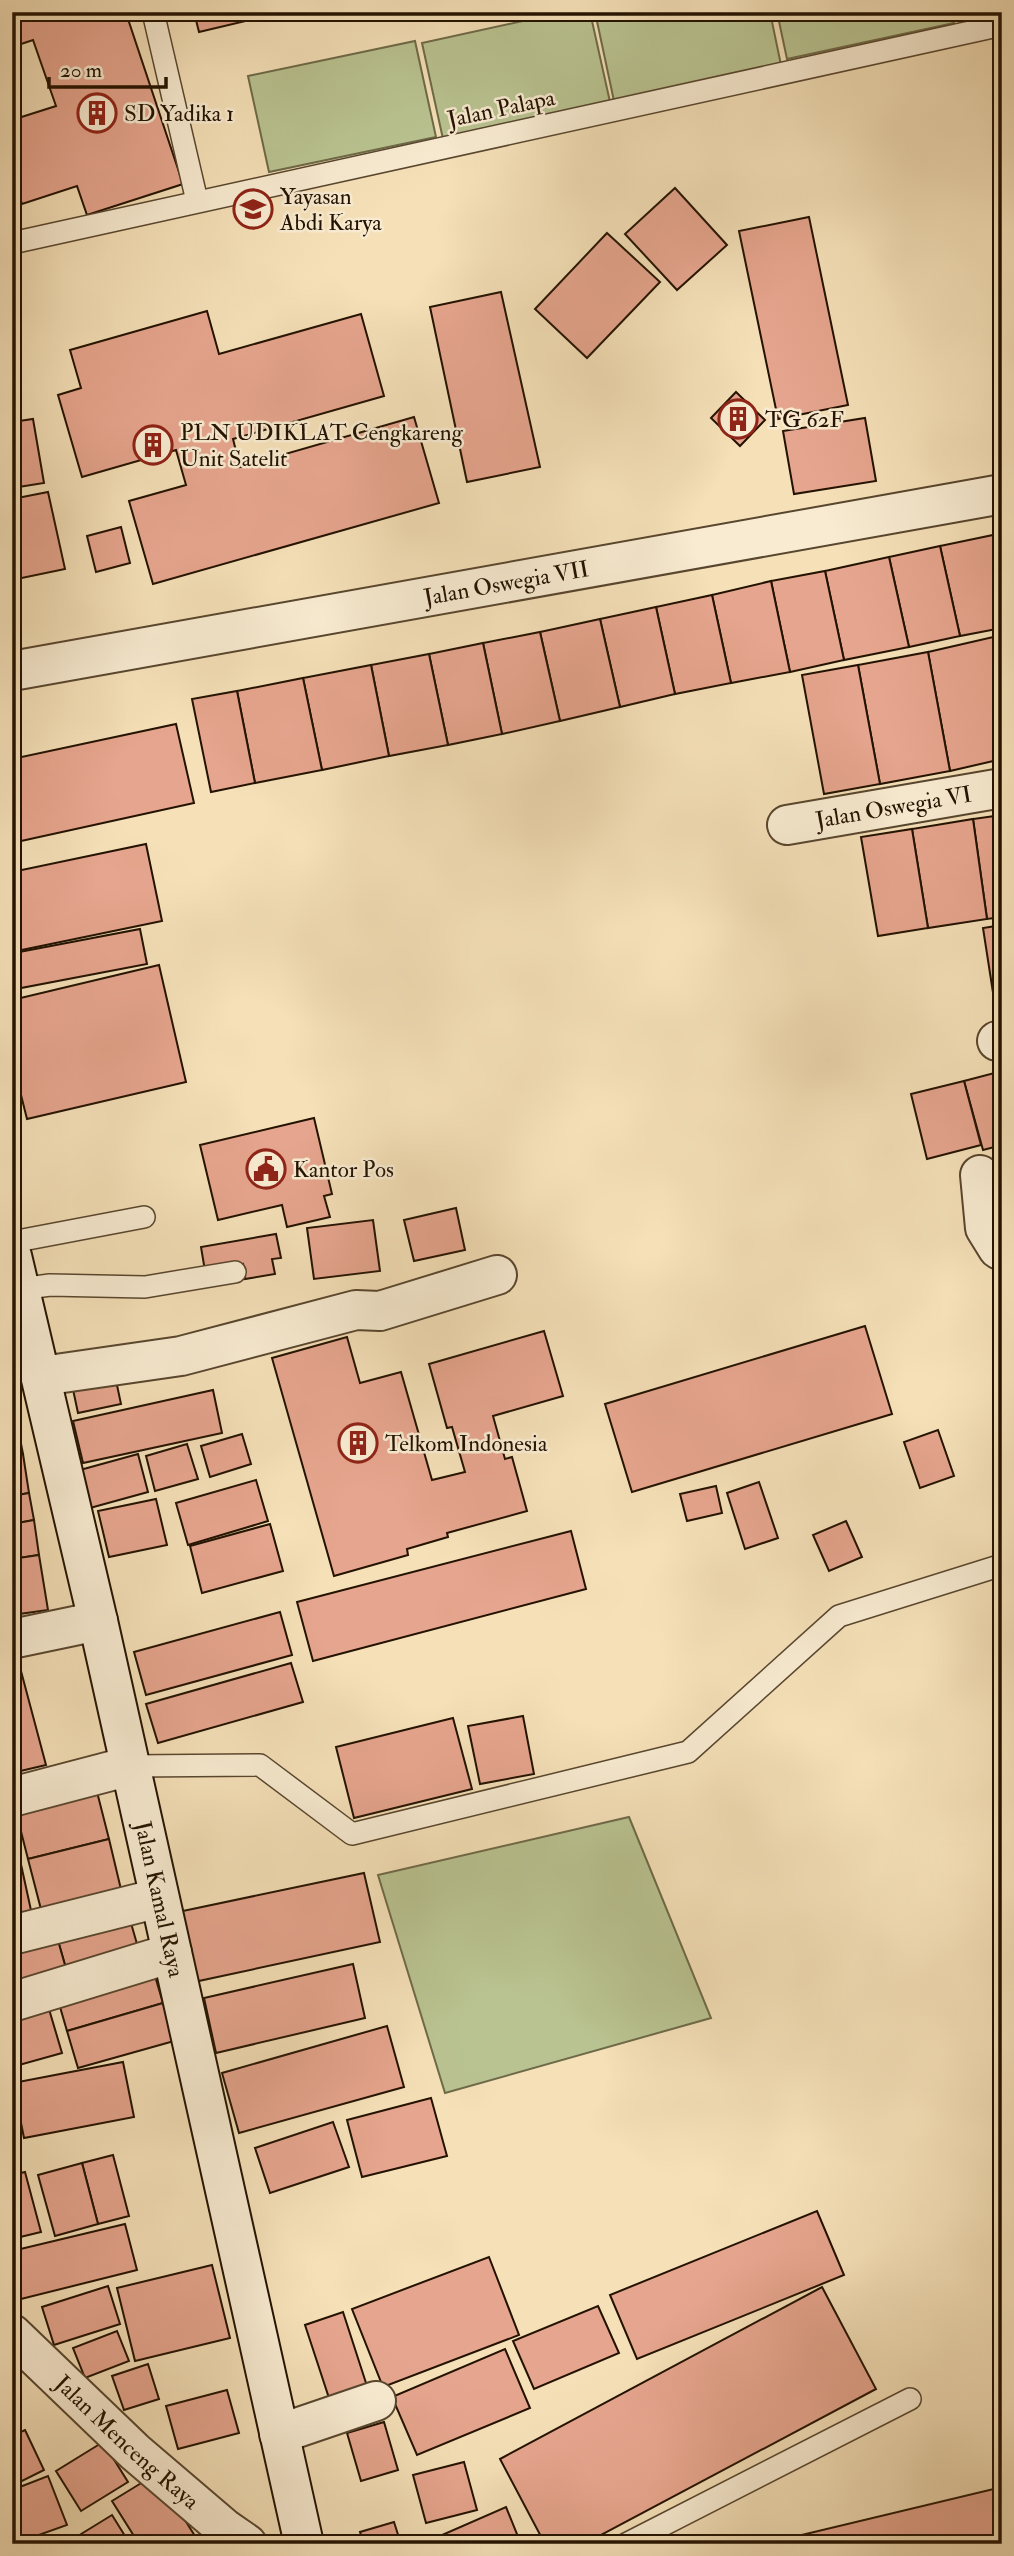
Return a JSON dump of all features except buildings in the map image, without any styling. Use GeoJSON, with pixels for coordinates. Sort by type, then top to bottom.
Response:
{"type":"FeatureCollection","features":[{"type":"Feature","properties":{"kind":"street","name":"Jalan Oswegia VII"},"geometry":{"type":"LineString","coordinates":[[12,671],[1002,494]]}},
{"type":"Feature","properties":{"kind":"street","name":"Jalan Oswegia VI"},"geometry":{"type":"LineString","coordinates":[[787,825],[1002,788]]}},
{"type":"Feature","properties":{"kind":"street"},"geometry":{"type":"LineString","coordinates":[[980,1175],[985,1228],[1002,1251]]}},
{"type":"Feature","properties":{"kind":"street","name":"Jalan Kamal Raya"},"geometry":{"type":"LineString","coordinates":[[16,1273],[98,1621],[304,2544]]}},
{"type":"Feature","properties":{"kind":"street"},"geometry":{"type":"LineString","coordinates":[[42,1376],[181,1356],[356,1310],[380,1311],[498,1275]]}},
{"type":"Feature","properties":{"kind":"street"},"geometry":{"type":"LineString","coordinates":[[12,1639],[98,1621]]}},
{"type":"Feature","properties":{"kind":"street"},"geometry":{"type":"LineString","coordinates":[[12,1797],[130,1766]]}},
{"type":"Feature","properties":{"kind":"street"},"geometry":{"type":"LineString","coordinates":[[12,1935],[159,1898]]}},
{"type":"Feature","properties":{"kind":"street"},"geometry":{"type":"LineString","coordinates":[[12,2002],[172,1953]]}},
{"type":"Feature","properties":{"kind":"street","name":"Jalan Menceng Raya"},"geometry":{"type":"LineString","coordinates":[[12,2334],[135,2452],[224,2528],[247,2544]]}},
{"type":"Feature","properties":{"kind":"street"},"geometry":{"type":"LineString","coordinates":[[279,2434],[376,2401]]}},
{"type":"Feature","properties":{"kind":"lane"},"geometry":{"type":"LineString","coordinates":[[153,12],[197,201]]}},
{"type":"Feature","properties":{"kind":"lane","name":"Jalan Palapa"},"geometry":{"type":"LineString","coordinates":[[12,243],[1002,25]]}},
{"type":"Feature","properties":{"kind":"lane"},"geometry":{"type":"LineString","coordinates":[[12,1242],[144,1217]]}},
{"type":"Feature","properties":{"kind":"lane"},"geometry":{"type":"LineString","coordinates":[[16,1273],[50,1285],[145,1287],[235,1272]]}},
{"type":"Feature","properties":{"kind":"lane"},"geometry":{"type":"LineString","coordinates":[[130,1766],[260,1765],[352,1834],[688,1752],[839,1616],[1002,1565]]}},
{"type":"Feature","properties":{"kind":"lane"},"geometry":{"type":"LineString","coordinates":[[626,2544],[910,2399]]}},
{"type":"Feature","properties":{"kind":"green space"},"geometry":{"type":"Polygon","coordinates":[[[564,12],[590,12],[610,102],[443,139],[422,43],[564,12]]]}},
{"type":"Feature","properties":{"kind":"green space"},"geometry":{"type":"Polygon","coordinates":[[[595,12],[770,12],[781,65],[614,101],[595,12]]]}},
{"type":"Feature","properties":{"kind":"green space"},"geometry":{"type":"Polygon","coordinates":[[[777,12],[952,12],[954,23],[787,59],[777,12]]]}},
{"type":"Feature","properties":{"kind":"green space"},"geometry":{"type":"Polygon","coordinates":[[[415,41],[436,137],[269,172],[248,76],[415,41]]]}},
{"type":"Feature","properties":{"kind":"green space"},"geometry":{"type":"Polygon","coordinates":[[[629,1817],[711,2018],[445,2093],[378,1875],[629,1817]]]}},
{"type":"Feature","properties":{"kind":"place","name":"SD Yadika 1"},"geometry":{"type":"Point","coordinates":[97,113]}},
{"type":"Feature","properties":{"kind":"place","name":"Yayasan Abdi Karya"},"geometry":{"type":"Point","coordinates":[253,209]}},
{"type":"Feature","properties":{"kind":"place","name":"TG 62F"},"geometry":{"type":"Point","coordinates":[738,419]}},
{"type":"Feature","properties":{"kind":"place","name":"PLN UDIKLAT Cengkareng Unit Satelit"},"geometry":{"type":"Point","coordinates":[153,445]}},
{"type":"Feature","properties":{"kind":"place","name":"Kantor Pos"},"geometry":{"type":"Point","coordinates":[266,1169]}},
{"type":"Feature","properties":{"kind":"place","name":"Telkom Indonesia"},"geometry":{"type":"Point","coordinates":[358,1443]}}]}
